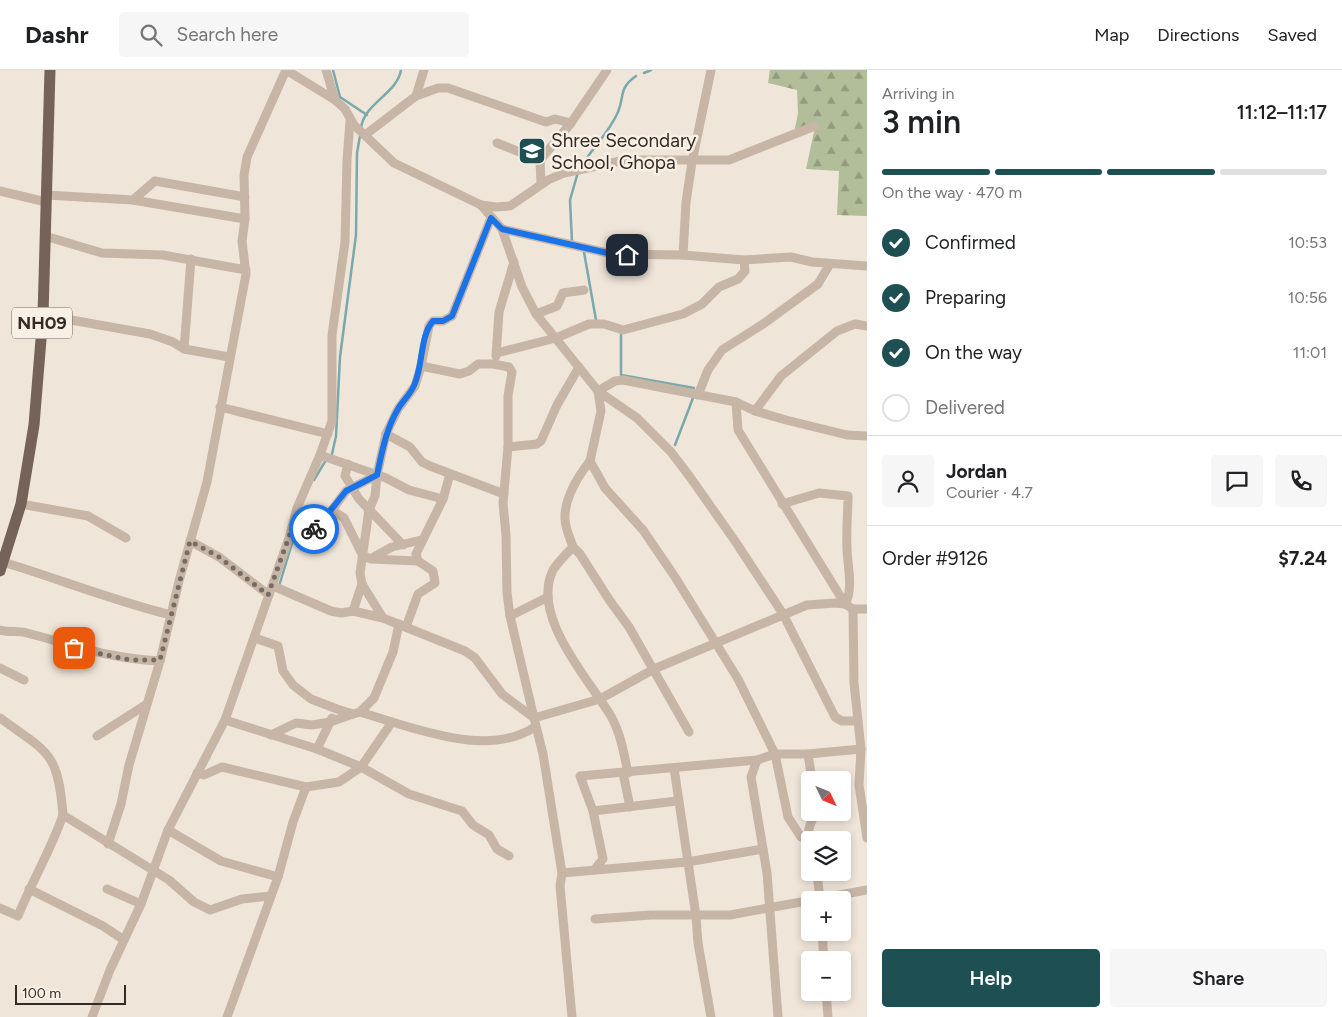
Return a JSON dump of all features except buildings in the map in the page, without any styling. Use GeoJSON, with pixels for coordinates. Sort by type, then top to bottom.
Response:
{"type":"FeatureCollection","features":[{"type":"Feature","properties":{"kind":"main road","name":"NH09"},"geometry":{"type":"LineString","coordinates":[[1,567],[21,504],[34,425],[43,315],[50,70]]}},
{"type":"Feature","properties":{"kind":"street"},"geometry":{"type":"LineString","coordinates":[[108,844],[160,660],[207,482],[246,270],[242,240],[245,219],[244,175],[247,157],[286,70],[335,100],[345,109],[358,128],[394,163],[481,205],[496,208],[510,206],[541,184],[579,168],[641,159],[692,162],[737,158],[815,126]]}},
{"type":"Feature","properties":{"kind":"street"},"geometry":{"type":"LineString","coordinates":[[326,70],[335,100]]}},
{"type":"Feature","properties":{"kind":"street"},"geometry":{"type":"LineString","coordinates":[[416,96],[424,70]]}},
{"type":"Feature","properties":{"kind":"street"},"geometry":{"type":"LineString","coordinates":[[541,184],[540,160],[571,123],[607,70]]}},
{"type":"Feature","properties":{"kind":"street"},"geometry":{"type":"LineString","coordinates":[[683,255],[686,202],[692,162],[711,70]]}},
{"type":"Feature","properties":{"kind":"street"},"geometry":{"type":"LineString","coordinates":[[92,1017],[141,904],[168,830],[225,720],[255,638],[268,595],[273,586],[290,534],[296,508],[320,455],[332,421],[332,335],[345,242],[346,160],[358,128],[416,96],[438,88],[448,88],[546,122],[555,119],[571,123]]}},
{"type":"Feature","properties":{"kind":"street"},"geometry":{"type":"LineString","coordinates":[[496,143],[540,160]]}},
{"type":"Feature","properties":{"kind":"street"},"geometry":{"type":"LineString","coordinates":[[133,200],[154,181],[245,197]]}},
{"type":"Feature","properties":{"kind":"street"},"geometry":{"type":"LineString","coordinates":[[0,191],[46,199],[133,200],[245,219]]}},
{"type":"Feature","properties":{"kind":"street"},"geometry":{"type":"LineString","coordinates":[[481,205],[502,229],[527,301],[536,314],[598,391],[637,418],[671,452],[736,541],[783,614],[835,718],[842,721],[858,721]]}},
{"type":"Feature","properties":{"kind":"street"},"geometry":{"type":"LineString","coordinates":[[382,618],[362,584],[360,573],[367,557],[369,510],[376,496],[377,475],[386,434],[398,409],[414,386],[421,366],[429,326],[433,321],[443,321],[452,316],[491,218]]}},
{"type":"Feature","properties":{"kind":"street"},"geometry":{"type":"LineString","coordinates":[[502,229],[612,254],[683,255],[744,260],[791,257],[830,264],[867,266]]}},
{"type":"Feature","properties":{"kind":"street"},"geometry":{"type":"LineString","coordinates":[[45,236],[102,252],[163,255],[246,270]]}},
{"type":"Feature","properties":{"kind":"street"},"geometry":{"type":"LineString","coordinates":[[184,349],[191,259]]}},
{"type":"Feature","properties":{"kind":"street"},"geometry":{"type":"LineString","coordinates":[[497,353],[556,338],[588,324],[604,324],[623,330],[683,314],[702,304],[718,287],[738,279],[745,271],[744,260]]}},
{"type":"Feature","properties":{"kind":"street"},"geometry":{"type":"LineString","coordinates":[[493,364],[497,353],[499,312],[514,262]]}},
{"type":"Feature","properties":{"kind":"street"},"geometry":{"type":"LineString","coordinates":[[698,395],[708,370],[722,350],[763,324],[818,284],[830,264]]}},
{"type":"Feature","properties":{"kind":"street"},"geometry":{"type":"LineString","coordinates":[[536,314],[557,306],[563,293],[584,290]]}},
{"type":"Feature","properties":{"kind":"street"},"geometry":{"type":"LineString","coordinates":[[43,315],[150,334],[174,342],[184,349],[229,357]]}},
{"type":"Feature","properties":{"kind":"street"},"geometry":{"type":"LineString","coordinates":[[755,411],[781,376],[830,336],[855,324],[867,326]]}},
{"type":"Feature","properties":{"kind":"street"},"geometry":{"type":"LineString","coordinates":[[421,366],[460,374],[469,371],[478,364],[493,364],[509,367],[512,372],[508,396],[508,447],[504,494],[507,593],[510,616],[543,754],[562,874],[560,886],[568,990],[572,1017]]}},
{"type":"Feature","properties":{"kind":"street"},"geometry":{"type":"LineString","coordinates":[[508,447],[537,444],[541,441],[557,405],[580,367]]}},
{"type":"Feature","properties":{"kind":"street"},"geometry":{"type":"LineString","coordinates":[[598,391],[615,380],[622,380],[736,402],[755,411],[847,435],[867,436]]}},
{"type":"Feature","properties":{"kind":"street"},"geometry":{"type":"LineString","coordinates":[[598,391],[601,411],[590,461],[578,476],[567,505],[565,520],[573,547],[580,554],[610,601],[630,627],[689,732]]}},
{"type":"Feature","properties":{"kind":"street"},"geometry":{"type":"LineString","coordinates":[[736,402],[738,430],[782,504],[849,607]]}},
{"type":"Feature","properties":{"kind":"street"},"geometry":{"type":"LineString","coordinates":[[220,407],[328,434]]}},
{"type":"Feature","properties":{"kind":"street"},"geometry":{"type":"LineString","coordinates":[[386,434],[410,447],[422,462],[504,494]]}},
{"type":"Feature","properties":{"kind":"street"},"geometry":{"type":"LineString","coordinates":[[320,455],[377,475],[409,490],[443,499]]}},
{"type":"Feature","properties":{"kind":"street"},"geometry":{"type":"LineString","coordinates":[[590,461],[605,488],[643,530],[738,679],[775,754],[788,817],[801,837]]}},
{"type":"Feature","properties":{"kind":"street"},"geometry":{"type":"LineString","coordinates":[[348,464],[345,476],[351,488],[369,510],[386,525],[403,545]]}},
{"type":"Feature","properties":{"kind":"street"},"geometry":{"type":"LineString","coordinates":[[418,561],[416,554],[421,540],[443,499],[450,474]]}},
{"type":"Feature","properties":{"kind":"street"},"geometry":{"type":"LineString","coordinates":[[290,534],[300,535],[321,526],[326,516],[351,488],[377,475]]}},
{"type":"Feature","properties":{"kind":"street"},"geometry":{"type":"LineString","coordinates":[[782,504],[819,492],[848,496],[848,599],[861,749],[859,785],[867,838]]}},
{"type":"Feature","properties":{"kind":"street"},"geometry":{"type":"LineString","coordinates":[[21,504],[88,516],[126,538]]}},
{"type":"Feature","properties":{"kind":"street"},"geometry":{"type":"LineString","coordinates":[[332,510],[344,518],[367,557]]}},
{"type":"Feature","properties":{"kind":"street"},"geometry":{"type":"LineString","coordinates":[[367,557],[392,547],[421,540]]}},
{"type":"Feature","properties":{"kind":"street"},"geometry":{"type":"LineString","coordinates":[[190,541],[219,557],[268,595]]}},
{"type":"Feature","properties":{"kind":"street"},"geometry":{"type":"LineString","coordinates":[[573,547],[554,570],[548,597],[550,610],[565,644],[612,719],[622,744],[630,807]]}},
{"type":"Feature","properties":{"kind":"street"},"geometry":{"type":"LineString","coordinates":[[271,735],[296,723],[312,725],[330,722],[357,713],[374,698],[402,626],[418,594],[435,583],[433,571],[418,561],[367,557]]}},
{"type":"Feature","properties":{"kind":"street"},"geometry":{"type":"LineString","coordinates":[[1,567],[59,578],[140,608],[171,615]]}},
{"type":"Feature","properties":{"kind":"street"},"geometry":{"type":"LineString","coordinates":[[353,611],[362,584]]}},
{"type":"Feature","properties":{"kind":"street"},"geometry":{"type":"LineString","coordinates":[[273,586],[331,611],[341,613],[353,611],[382,618],[465,651],[475,658],[502,694],[535,722]]}},
{"type":"Feature","properties":{"kind":"street"},"geometry":{"type":"LineString","coordinates":[[510,616],[548,597]]}},
{"type":"Feature","properties":{"kind":"street"},"geometry":{"type":"LineString","coordinates":[[255,638],[278,646],[283,671],[294,685],[311,699],[336,709],[437,735],[478,741],[524,734],[535,722],[600,699],[654,669],[808,605],[867,609]]}},
{"type":"Feature","properties":{"kind":"street"},"geometry":{"type":"LineString","coordinates":[[0,630],[24,632],[103,655],[130,660],[160,660]]}},
{"type":"Feature","properties":{"kind":"street"},"geometry":{"type":"LineString","coordinates":[[0,668],[24,680]]}},
{"type":"Feature","properties":{"kind":"street"},"geometry":{"type":"LineString","coordinates":[[97,736],[147,704]]}},
{"type":"Feature","properties":{"kind":"street"},"geometry":{"type":"LineString","coordinates":[[317,749],[336,709]]}},
{"type":"Feature","properties":{"kind":"street"},"geometry":{"type":"LineString","coordinates":[[0,718],[37,744],[55,766],[61,790],[63,815],[52,846],[29,889],[18,916],[0,908]]}},
{"type":"Feature","properties":{"kind":"street"},"geometry":{"type":"LineString","coordinates":[[225,720],[317,749],[361,767],[409,794],[462,811],[473,826],[490,835],[497,849],[509,856]]}},
{"type":"Feature","properties":{"kind":"street"},"geometry":{"type":"LineString","coordinates":[[197,773],[204,775],[222,767],[306,787],[339,782],[361,767],[392,722]]}},
{"type":"Feature","properties":{"kind":"street"},"geometry":{"type":"LineString","coordinates":[[594,870],[603,859],[592,811],[580,776],[757,760],[775,754],[808,754],[861,749]]}},
{"type":"Feature","properties":{"kind":"street"},"geometry":{"type":"LineString","coordinates":[[808,754],[811,771]]}},
{"type":"Feature","properties":{"kind":"street"},"geometry":{"type":"LineString","coordinates":[[757,760],[751,777],[764,849],[778,1017]]}},
{"type":"Feature","properties":{"kind":"street"},"geometry":{"type":"LineString","coordinates":[[674,768],[677,801],[696,916],[698,943],[711,1017]]}},
{"type":"Feature","properties":{"kind":"street"},"geometry":{"type":"LineString","coordinates":[[226,1017],[278,877],[293,822],[306,787]]}},
{"type":"Feature","properties":{"kind":"street"},"geometry":{"type":"LineString","coordinates":[[592,811],[677,801]]}},
{"type":"Feature","properties":{"kind":"street"},"geometry":{"type":"LineString","coordinates":[[63,815],[169,880],[194,902],[210,910],[242,899],[271,896]]}},
{"type":"Feature","properties":{"kind":"street"},"geometry":{"type":"LineString","coordinates":[[168,830],[221,861],[278,877]]}},
{"type":"Feature","properties":{"kind":"street"},"geometry":{"type":"LineString","coordinates":[[562,874],[687,862],[764,849]]}},
{"type":"Feature","properties":{"kind":"street"},"geometry":{"type":"LineString","coordinates":[[29,889],[103,926],[124,940]]}},
{"type":"Feature","properties":{"kind":"street"},"geometry":{"type":"LineString","coordinates":[[107,889],[128,900],[141,904]]}},
{"type":"Feature","properties":{"kind":"street"},"geometry":{"type":"LineString","coordinates":[[851,893],[867,890]]}},
{"type":"Feature","properties":{"kind":"street"},"geometry":{"type":"LineString","coordinates":[[595,919],[658,914],[696,916],[709,913],[730,915],[801,902]]}},
{"type":"Feature","properties":{"kind":"street"},"geometry":{"type":"LineString","coordinates":[[827,1001],[828,1017]]}},
{"type":"Feature","properties":{"kind":"green space"},"geometry":{"type":"Polygon","coordinates":[[[770,70],[867,70],[867,216],[837,215],[839,171],[806,169],[815,127],[794,133],[798,113],[797,90],[768,83],[770,70]]]}},
{"type":"Feature","properties":{"kind":"waterway"},"geometry":{"type":"LineString","coordinates":[[333,70],[340,97],[367,115]]}},
{"type":"Feature","properties":{"kind":"waterway"},"geometry":{"type":"LineString","coordinates":[[361,128],[363,119],[393,86],[401,70]]}},
{"type":"Feature","properties":{"kind":"waterway"},"geometry":{"type":"LineString","coordinates":[[644,73],[651,70]]}},
{"type":"Feature","properties":{"kind":"waterway"},"geometry":{"type":"LineString","coordinates":[[581,167],[610,127],[618,112],[624,89],[636,76]]}},
{"type":"Feature","properties":{"kind":"waterway"},"geometry":{"type":"LineString","coordinates":[[332,454],[336,436],[340,357],[356,235],[357,153],[360,136]]}},
{"type":"Feature","properties":{"kind":"waterway"},"geometry":{"type":"LineString","coordinates":[[572,242],[570,200],[578,172]]}},
{"type":"Feature","properties":{"kind":"waterway"},"geometry":{"type":"LineString","coordinates":[[584,252],[596,320]]}},
{"type":"Feature","properties":{"kind":"waterway"},"geometry":{"type":"LineString","coordinates":[[621,334],[621,375],[694,388]]}},
{"type":"Feature","properties":{"kind":"waterway"},"geometry":{"type":"LineString","coordinates":[[675,445],[693,398]]}},
{"type":"Feature","properties":{"kind":"waterway"},"geometry":{"type":"LineString","coordinates":[[314,480],[326,460]]}},
{"type":"Feature","properties":{"kind":"waterway"},"geometry":{"type":"LineString","coordinates":[[279,586],[294,537]]}},
{"type":"Feature","properties":{"kind":"way so far"},"geometry":{"type":"LineString","coordinates":[[74,648],[130,660],[160,660],[190,541],[219,557],[268,595],[273,586],[290,534],[300,535],[314,529]]}},
{"type":"Feature","properties":{"kind":"place","name":"Shree Secondary School, Ghopa"},"geometry":{"type":"Point","coordinates":[532,151]}},
{"type":"Feature","properties":{"kind":"route"},"geometry":{"type":"LineString","coordinates":[[314,529],[321,526],[326,516],[346,491],[377,475],[386,434],[398,409],[414,386],[421,366],[429,326],[433,321],[443,321],[452,316],[491,218],[502,229],[612,254],[627,255]]}}]}
